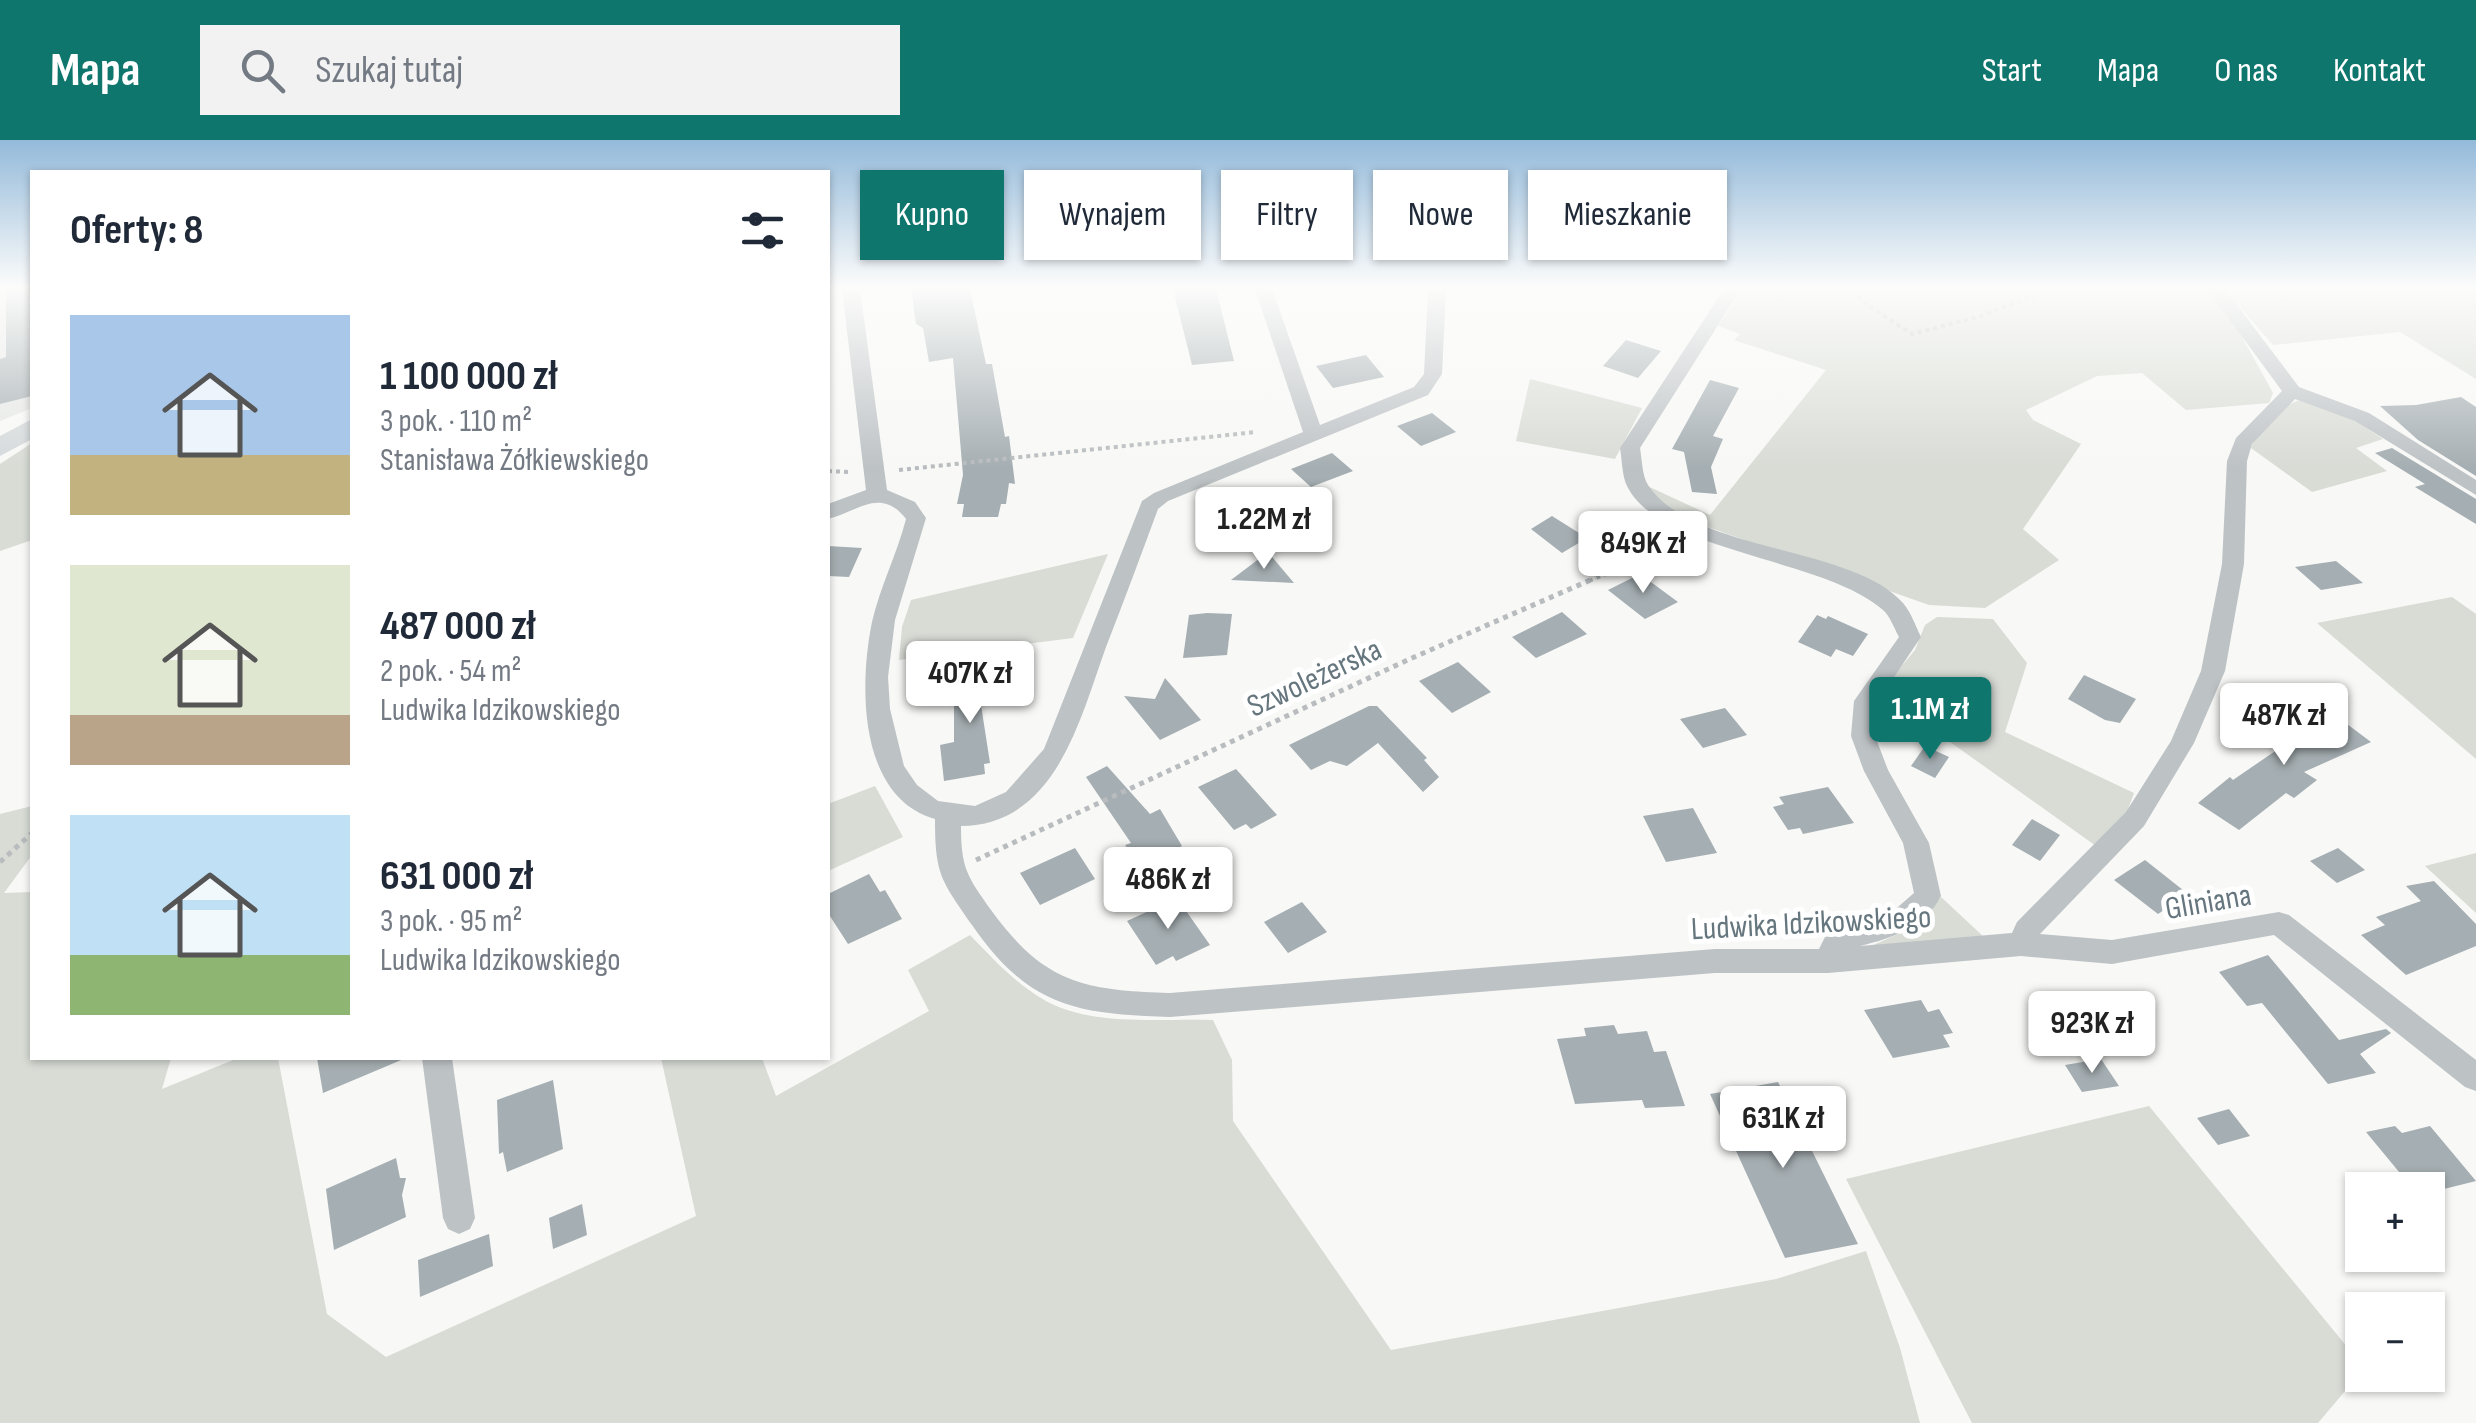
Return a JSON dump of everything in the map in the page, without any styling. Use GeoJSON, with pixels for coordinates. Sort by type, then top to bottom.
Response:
{"type":"FeatureCollection","features":[{"type":"Feature","properties":{"kind":"street"},"geometry":{"type":"LineString","coordinates":[[859,349],[877,493]]}},
{"type":"Feature","properties":{"kind":"street"},"geometry":{"type":"LineString","coordinates":[[1284,349],[1313,429]]}},
{"type":"Feature","properties":{"kind":"street"},"geometry":{"type":"LineString","coordinates":[[830,512],[842,503],[877,493],[900,500],[916,518],[884,620],[876,680],[880,726],[897,776],[920,804],[948,815],[976,817],[1005,808],[1034,784],[1055,752],[1141,518],[1149,506],[1161,496],[1313,429],[1421,391],[1432,374],[1433,349]]}},
{"type":"Feature","properties":{"kind":"street"},"geometry":{"type":"LineString","coordinates":[[1694,349],[1630,448],[1627,463],[1633,480],[1647,499],[1701,531],[1864,587],[1898,609],[1909,625],[1910,637],[1867,699],[1861,719],[1864,741],[1912,834],[1925,870],[1928,896],[1917,913],[1900,923],[1837,942],[1828,961]]}},
{"type":"Feature","properties":{"kind":"street"},"geometry":{"type":"LineString","coordinates":[[2257,349],[2292,391],[2362,417],[2476,488]]}},
{"type":"Feature","properties":{"kind":"street"},"geometry":{"type":"LineString","coordinates":[[2020,944],[2026,930],[2136,819],[2182,743],[2213,670],[2233,564],[2237,461],[2243,442],[2292,391]]}},
{"type":"Feature","properties":{"kind":"street"},"geometry":{"type":"LineString","coordinates":[[0,448],[30,427]]}},
{"type":"Feature","properties":{"kind":"street"},"geometry":{"type":"LineString","coordinates":[[948,815],[950,872]]}},
{"type":"Feature","properties":{"kind":"street","name":"Ludwika Idzikowskiego"},"geometry":{"type":"LineString","coordinates":[[950,872],[1004,952],[1034,977],[1074,996],[1114,1004],[1170,1005],[1716,961],[1828,961],[2020,944]]}},
{"type":"Feature","properties":{"kind":"street","name":"Gliniana"},"geometry":{"type":"LineString","coordinates":[[2020,944],[2112,952],[2280,923],[2476,1078]]}},
{"type":"Feature","properties":{"kind":"street"},"geometry":{"type":"LineString","coordinates":[[437,1060],[459,1218]]}},
{"type":"Feature","properties":{"kind":"path"},"geometry":{"type":"LineString","coordinates":[[900,476],[899,470],[1313,429]]}},
{"type":"Feature","properties":{"kind":"path","name":"Szwoleżerska"},"geometry":{"type":"LineString","coordinates":[[950,872],[1371,674],[1534,601],[1688,541],[1701,531]]}},
{"type":"Feature","properties":{"kind":"path"},"geometry":{"type":"LineString","coordinates":[[0,862],[30,835]]}},
{"type":"Feature","properties":{"kind":"shaded area"},"geometry":{"type":"Polygon","coordinates":[[[0,349],[30,349],[30,409],[0,421],[0,349]]]}},
{"type":"Feature","properties":{"kind":"shaded area"},"geometry":{"type":"Polygon","coordinates":[[[1761,349],[2249,349],[2273,393],[2269,403],[2186,410],[2142,373],[2097,376],[2026,410],[2033,420],[2081,444],[2023,529],[2059,560],[1985,608],[1929,605],[1685,519],[1663,507],[1641,483],[1710,515],[1826,370],[1761,349]]]}},
{"type":"Feature","properties":{"kind":"shaded area"},"geometry":{"type":"Polygon","coordinates":[[[2427,349],[2476,349],[2476,379],[2427,349]]]}},
{"type":"Feature","properties":{"kind":"shaded area"},"geometry":{"type":"Polygon","coordinates":[[[1530,379],[1642,408],[1615,459],[1516,441],[1530,379]]]}},
{"type":"Feature","properties":{"kind":"shaded area"},"geometry":{"type":"Polygon","coordinates":[[[2305,399],[2338,409],[2383,439],[2356,448],[2387,471],[2312,492],[2251,448],[2273,417],[2305,399]]]}},
{"type":"Feature","properties":{"kind":"shaded area"},"geometry":{"type":"Polygon","coordinates":[[[30,444],[30,541],[0,551],[0,464],[30,444]]]}},
{"type":"Feature","properties":{"kind":"shaded area"},"geometry":{"type":"Polygon","coordinates":[[[1108,554],[1073,638],[899,660],[902,627],[911,600],[1108,554]]]}},
{"type":"Feature","properties":{"kind":"shaded area"},"geometry":{"type":"Polygon","coordinates":[[[2452,597],[2476,614],[2476,759],[2317,623],[2452,597]]]}},
{"type":"Feature","properties":{"kind":"shaded area"},"geometry":{"type":"Polygon","coordinates":[[[1937,617],[1993,619],[2027,663],[2005,732],[2134,793],[2127,812],[2096,846],[1880,692],[1915,650],[1925,625],[1937,617]]]}},
{"type":"Feature","properties":{"kind":"shaded area"},"geometry":{"type":"Polygon","coordinates":[[[875,786],[903,837],[830,870],[830,803],[875,786]]]}},
{"type":"Feature","properties":{"kind":"shaded area"},"geometry":{"type":"Polygon","coordinates":[[[30,806],[30,858],[4,893],[30,892],[30,1060],[170,1060],[162,1089],[233,1060],[278,1060],[327,1314],[386,1357],[696,1216],[661,1060],[763,1060],[776,1096],[929,1011],[908,970],[970,935],[1025,987],[1065,1009],[1128,1020],[1213,1020],[1232,1060],[1233,1121],[1391,1350],[1776,1279],[1866,1251],[1900,1348],[1920,1423],[0,1423],[0,814],[30,806]]]}},
{"type":"Feature","properties":{"kind":"shaded area"},"geometry":{"type":"Polygon","coordinates":[[[2476,853],[2476,913],[2425,866],[2476,853]]]}},
{"type":"Feature","properties":{"kind":"shaded area"},"geometry":{"type":"Polygon","coordinates":[[[1941,897],[1985,938],[1862,950],[1921,924],[1941,897]]]}},
{"type":"Feature","properties":{"kind":"shaded area"},"geometry":{"type":"Polygon","coordinates":[[[2149,1106],[2345,1344],[2345,1391],[2318,1423],[1972,1423],[1846,1179],[2149,1106]]]}},
{"type":"Feature","properties":{"kind":"building"},"geometry":{"type":"Polygon","coordinates":[[[6,349],[30,349],[30,396],[0,404],[0,359],[6,357],[6,349]]]}},
{"type":"Feature","properties":{"kind":"building"},"geometry":{"type":"Polygon","coordinates":[[[927,349],[983,349],[986,364],[992,364],[1005,437],[1009,436],[1015,484],[1009,483],[1006,504],[1001,504],[998,517],[962,517],[964,504],[957,504],[963,475],[953,358],[929,362],[927,349]]]}},
{"type":"Feature","properties":{"kind":"building"},"geometry":{"type":"Polygon","coordinates":[[[1188,349],[1231,349],[1234,361],[1192,365],[1188,349]]]}},
{"type":"Feature","properties":{"kind":"building"},"geometry":{"type":"Polygon","coordinates":[[[1618,349],[1661,351],[1638,378],[1603,366],[1618,349]]]}},
{"type":"Feature","properties":{"kind":"building"},"geometry":{"type":"Polygon","coordinates":[[[1366,355],[1384,377],[1333,388],[1316,366],[1366,355]]]}},
{"type":"Feature","properties":{"kind":"building"},"geometry":{"type":"Polygon","coordinates":[[[1710,380],[1739,388],[1713,436],[1723,439],[1711,467],[1717,494],[1692,492],[1684,452],[1672,449],[1710,380]]]}},
{"type":"Feature","properties":{"kind":"building"},"geometry":{"type":"Polygon","coordinates":[[[2461,397],[2476,407],[2476,476],[2418,440],[2380,406],[2416,405],[2461,397]]]}},
{"type":"Feature","properties":{"kind":"building"},"geometry":{"type":"Polygon","coordinates":[[[1432,413],[1456,432],[1421,446],[1397,426],[1432,413]]]}},
{"type":"Feature","properties":{"kind":"building"},"geometry":{"type":"Polygon","coordinates":[[[2392,448],[2476,499],[2476,524],[2415,487],[2425,484],[2375,453],[2392,448]]]}},
{"type":"Feature","properties":{"kind":"building"},"geometry":{"type":"Polygon","coordinates":[[[1332,453],[1353,471],[1311,487],[1291,469],[1332,453]]]}},
{"type":"Feature","properties":{"kind":"building"},"geometry":{"type":"Polygon","coordinates":[[[1552,516],[1587,538],[1562,553],[1531,529],[1552,516]]]}},
{"type":"Feature","properties":{"kind":"building"},"geometry":{"type":"Polygon","coordinates":[[[830,546],[862,548],[849,577],[830,576],[830,546]]]}},
{"type":"Feature","properties":{"kind":"building"},"geometry":{"type":"Polygon","coordinates":[[[1268,552],[1294,583],[1231,580],[1268,552]]]}},
{"type":"Feature","properties":{"kind":"building"},"geometry":{"type":"Polygon","coordinates":[[[2336,561],[2363,583],[2321,590],[2295,567],[2336,561]]]}},
{"type":"Feature","properties":{"kind":"building"},"geometry":{"type":"Polygon","coordinates":[[[1640,574],[1678,602],[1645,619],[1608,590],[1640,574]]]}},
{"type":"Feature","properties":{"kind":"building"},"geometry":{"type":"Polygon","coordinates":[[[1562,612],[1587,634],[1536,658],[1512,637],[1562,612]]]}},
{"type":"Feature","properties":{"kind":"building"},"geometry":{"type":"Polygon","coordinates":[[[1232,614],[1227,655],[1183,658],[1189,615],[1232,614]]]}},
{"type":"Feature","properties":{"kind":"building"},"geometry":{"type":"Polygon","coordinates":[[[1817,615],[1868,634],[1853,656],[1836,649],[1831,657],[1798,642],[1817,615]]]}},
{"type":"Feature","properties":{"kind":"building"},"geometry":{"type":"Polygon","coordinates":[[[1458,662],[1491,692],[1452,713],[1419,681],[1458,662]]]}},
{"type":"Feature","properties":{"kind":"building"},"geometry":{"type":"Polygon","coordinates":[[[999,671],[1000,703],[981,705],[990,763],[984,764],[985,774],[944,781],[940,745],[954,742],[954,681],[961,674],[999,671]]]}},
{"type":"Feature","properties":{"kind":"building"},"geometry":{"type":"Polygon","coordinates":[[[2084,675],[2136,699],[2120,723],[2105,720],[2068,699],[2084,675]]]}},
{"type":"Feature","properties":{"kind":"building"},"geometry":{"type":"Polygon","coordinates":[[[1165,678],[1201,720],[1160,740],[1124,696],[1155,699],[1165,678]]]}},
{"type":"Feature","properties":{"kind":"building"},"geometry":{"type":"Polygon","coordinates":[[[1369,706],[1377,706],[1427,758],[1424,760],[1439,777],[1423,792],[1378,743],[1347,766],[1330,761],[1311,770],[1289,745],[1369,706]]]}},
{"type":"Feature","properties":{"kind":"building"},"geometry":{"type":"Polygon","coordinates":[[[2323,706],[2371,742],[2304,772],[2317,780],[2294,798],[2286,793],[2239,830],[2198,803],[2230,777],[2233,780],[2300,734],[2285,722],[2323,706]]]}},
{"type":"Feature","properties":{"kind":"building"},"geometry":{"type":"Polygon","coordinates":[[[1725,708],[1747,735],[1703,748],[1680,719],[1725,708]]]}},
{"type":"Feature","properties":{"kind":"building"},"geometry":{"type":"Polygon","coordinates":[[[1925,746],[1949,757],[1935,778],[1911,766],[1925,746]]]}},
{"type":"Feature","properties":{"kind":"building"},"geometry":{"type":"Polygon","coordinates":[[[1107,766],[1150,814],[1160,809],[1182,846],[1140,866],[1125,845],[1131,843],[1086,777],[1107,766]]]}},
{"type":"Feature","properties":{"kind":"building"},"geometry":{"type":"Polygon","coordinates":[[[1236,769],[1277,815],[1251,829],[1246,824],[1234,830],[1198,787],[1236,769]]]}},
{"type":"Feature","properties":{"kind":"building"},"geometry":{"type":"Polygon","coordinates":[[[1828,787],[1854,823],[1803,834],[1800,828],[1788,830],[1773,807],[1784,804],[1779,797],[1828,787]]]}},
{"type":"Feature","properties":{"kind":"building"},"geometry":{"type":"Polygon","coordinates":[[[1693,808],[1717,853],[1666,862],[1643,816],[1693,808]]]}},
{"type":"Feature","properties":{"kind":"building"},"geometry":{"type":"Polygon","coordinates":[[[2032,819],[2060,835],[2040,861],[2012,845],[2032,819]]]}},
{"type":"Feature","properties":{"kind":"building"},"geometry":{"type":"Polygon","coordinates":[[[1075,848],[1095,879],[1040,905],[1020,873],[1075,848]]]}},
{"type":"Feature","properties":{"kind":"building"},"geometry":{"type":"Polygon","coordinates":[[[2338,848],[2365,870],[2337,883],[2310,861],[2338,848]]]}},
{"type":"Feature","properties":{"kind":"building"},"geometry":{"type":"Polygon","coordinates":[[[2145,860],[2188,894],[2158,914],[2114,880],[2145,860]]]}},
{"type":"Feature","properties":{"kind":"building"},"geometry":{"type":"Polygon","coordinates":[[[869,874],[880,892],[885,890],[902,919],[848,944],[830,916],[830,893],[869,874]]]}},
{"type":"Feature","properties":{"kind":"building"},"geometry":{"type":"Polygon","coordinates":[[[2434,881],[2476,924],[2476,946],[2406,975],[2361,935],[2385,925],[2376,917],[2421,901],[2406,886],[2434,881]]]}},
{"type":"Feature","properties":{"kind":"building"},"geometry":{"type":"Polygon","coordinates":[[[1177,898],[1210,945],[1176,961],[1173,956],[1156,965],[1127,921],[1177,898]]]}},
{"type":"Feature","properties":{"kind":"building"},"geometry":{"type":"Polygon","coordinates":[[[1302,902],[1327,932],[1288,953],[1264,922],[1302,902]]]}},
{"type":"Feature","properties":{"kind":"building"},"geometry":{"type":"Polygon","coordinates":[[[2268,955],[2339,1040],[2386,1029],[2391,1033],[2360,1054],[2376,1073],[2328,1084],[2262,1003],[2247,1006],[2219,972],[2268,955]]]}},
{"type":"Feature","properties":{"kind":"building"},"geometry":{"type":"Polygon","coordinates":[[[1921,1000],[1928,1012],[1939,1009],[1953,1033],[1943,1035],[1950,1047],[1893,1058],[1864,1010],[1921,1000]]]}},
{"type":"Feature","properties":{"kind":"building"},"geometry":{"type":"Polygon","coordinates":[[[1614,1025],[1618,1034],[1647,1031],[1654,1052],[1666,1051],[1685,1106],[1645,1108],[1642,1100],[1575,1104],[1557,1039],[1586,1036],[1584,1028],[1614,1025]]]}},
{"type":"Feature","properties":{"kind":"building"},"geometry":{"type":"Polygon","coordinates":[[[2101,1059],[2119,1086],[2082,1092],[2065,1065],[2101,1059]]]}},
{"type":"Feature","properties":{"kind":"building"},"geometry":{"type":"Polygon","coordinates":[[[317,1060],[401,1060],[323,1093],[317,1060]]]}},
{"type":"Feature","properties":{"kind":"building"},"geometry":{"type":"Polygon","coordinates":[[[553,1080],[563,1149],[507,1172],[503,1152],[499,1154],[497,1100],[553,1080]]]}},
{"type":"Feature","properties":{"kind":"building"},"geometry":{"type":"Polygon","coordinates":[[[1778,1082],[1858,1244],[1785,1258],[1710,1094],[1778,1082]]]}},
{"type":"Feature","properties":{"kind":"building"},"geometry":{"type":"Polygon","coordinates":[[[2229,1109],[2250,1136],[2218,1145],[2197,1118],[2229,1109]]]}},
{"type":"Feature","properties":{"kind":"building"},"geometry":{"type":"Polygon","coordinates":[[[2395,1126],[2402,1133],[2430,1126],[2476,1181],[2445,1189],[2445,1172],[2399,1172],[2366,1132],[2395,1126]]]}},
{"type":"Feature","properties":{"kind":"building"},"geometry":{"type":"Polygon","coordinates":[[[396,1158],[400,1178],[406,1178],[402,1195],[406,1217],[334,1250],[326,1189],[396,1158]]]}},
{"type":"Feature","properties":{"kind":"building"},"geometry":{"type":"Polygon","coordinates":[[[582,1204],[587,1235],[553,1249],[549,1218],[582,1204]]]}},
{"type":"Feature","properties":{"kind":"building"},"geometry":{"type":"Polygon","coordinates":[[[489,1234],[493,1266],[420,1297],[418,1260],[489,1234]]]}}]}
